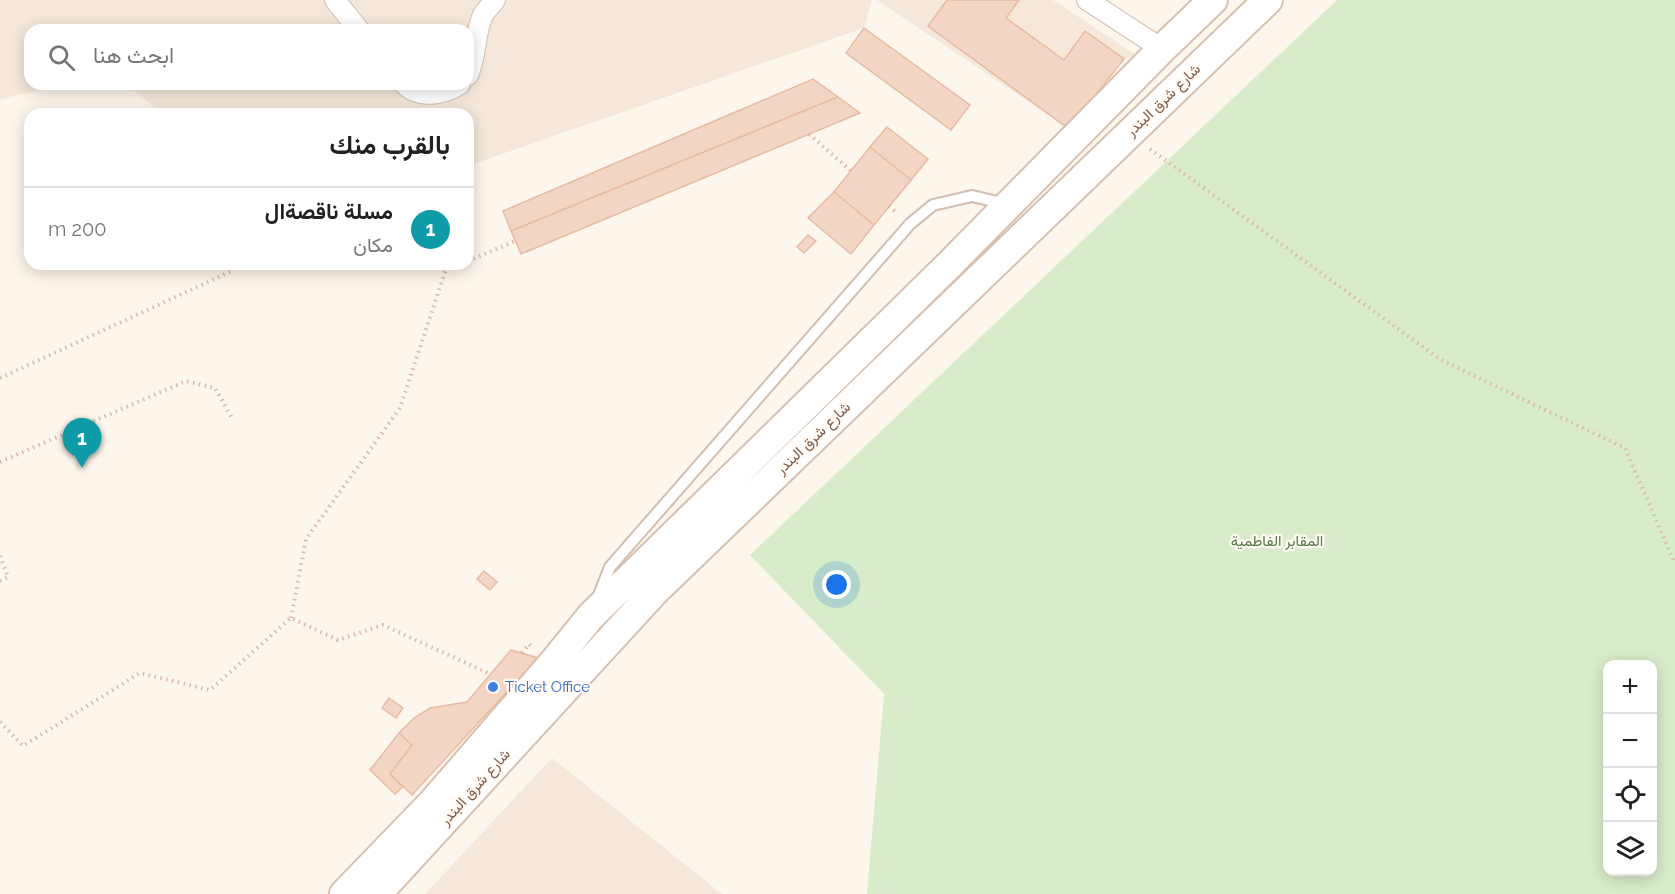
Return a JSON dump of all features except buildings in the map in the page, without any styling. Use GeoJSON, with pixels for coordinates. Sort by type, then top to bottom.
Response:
{"type":"FeatureCollection","features":[{"type":"Feature","properties":{"kind":"main road","name":"شارع شرق البندر"},"geometry":{"type":"LineString","coordinates":[[377,894],[561,674],[644,582],[1009,204],[1213,0]]}},
{"type":"Feature","properties":{"kind":"main road","name":"شارع شرق البندر"},"geometry":{"type":"LineString","coordinates":[[344,894],[561,674],[591,616],[644,582],[1128,134],[1268,0]]}},
{"type":"Feature","properties":{"kind":"main road"},"geometry":{"type":"LineString","coordinates":[[1162,49],[1194,70]]}},
{"type":"Feature","properties":{"kind":"street"},"geometry":{"type":"LineString","coordinates":[[335,0],[354,24]]}},
{"type":"Feature","properties":{"kind":"street"},"geometry":{"type":"LineString","coordinates":[[474,57],[484,14],[495,0]]}},
{"type":"Feature","properties":{"kind":"street"},"geometry":{"type":"LineString","coordinates":[[1087,0],[1162,49]]}},
{"type":"Feature","properties":{"kind":"street"},"geometry":{"type":"LineString","coordinates":[[415,90],[426,94],[452,90]]}},
{"type":"Feature","properties":{"kind":"lane"},"geometry":{"type":"LineString","coordinates":[[591,616],[610,567],[910,224],[933,205],[972,196],[1009,204]]}},
{"type":"Feature","properties":{"kind":"path"},"geometry":{"type":"LineString","coordinates":[[808,134],[851,171]]}},
{"type":"Feature","properties":{"kind":"path"},"geometry":{"type":"LineString","coordinates":[[1128,134],[1441,360],[1625,448],[1675,564]]}},
{"type":"Feature","properties":{"kind":"path"},"geometry":{"type":"LineString","coordinates":[[474,258],[516,241]]}},
{"type":"Feature","properties":{"kind":"path"},"geometry":{"type":"LineString","coordinates":[[0,378],[234,270]]}},
{"type":"Feature","properties":{"kind":"path"},"geometry":{"type":"LineString","coordinates":[[0,722],[23,746],[140,673],[210,690],[291,618],[306,539],[400,408],[446,270]]}},
{"type":"Feature","properties":{"kind":"path"},"geometry":{"type":"LineString","coordinates":[[0,462],[186,381],[215,388],[232,418]]}},
{"type":"Feature","properties":{"kind":"path"},"geometry":{"type":"LineString","coordinates":[[0,556],[8,577],[0,581]]}},
{"type":"Feature","properties":{"kind":"path"},"geometry":{"type":"LineString","coordinates":[[291,618],[338,640],[383,625],[490,674]]}},
{"type":"Feature","properties":{"kind":"shaded area"},"geometry":{"type":"Polygon","coordinates":[[[0,0],[872,0],[864,28],[474,164],[474,108],[155,108],[134,90],[474,90],[474,24],[24,24],[24,90],[41,90],[0,99],[0,0]]]}},
{"type":"Feature","properties":{"kind":"shaded area"},"geometry":{"type":"Polygon","coordinates":[[[877,0],[1053,0],[1136,55],[1124,59],[1069,129],[877,0]]]}},
{"type":"Feature","properties":{"kind":"shaded area"},"geometry":{"type":"Polygon","coordinates":[[[552,758],[722,894],[425,894],[552,758]]]}},
{"type":"Feature","properties":{"kind":"green space","name":"المقابر الفاطمية"},"geometry":{"type":"Polygon","coordinates":[[[1337,0],[1675,0],[1675,894],[867,894],[884,694],[750,555],[1337,0]]]}},
{"type":"Feature","properties":{"kind":"place","name":"مسلة ناقصةال"},"geometry":{"type":"Point","coordinates":[82,468]}},
{"type":"Feature","properties":{"kind":"place","name":"Ticket Office"},"geometry":{"type":"Point","coordinates":[493,687]}}]}
